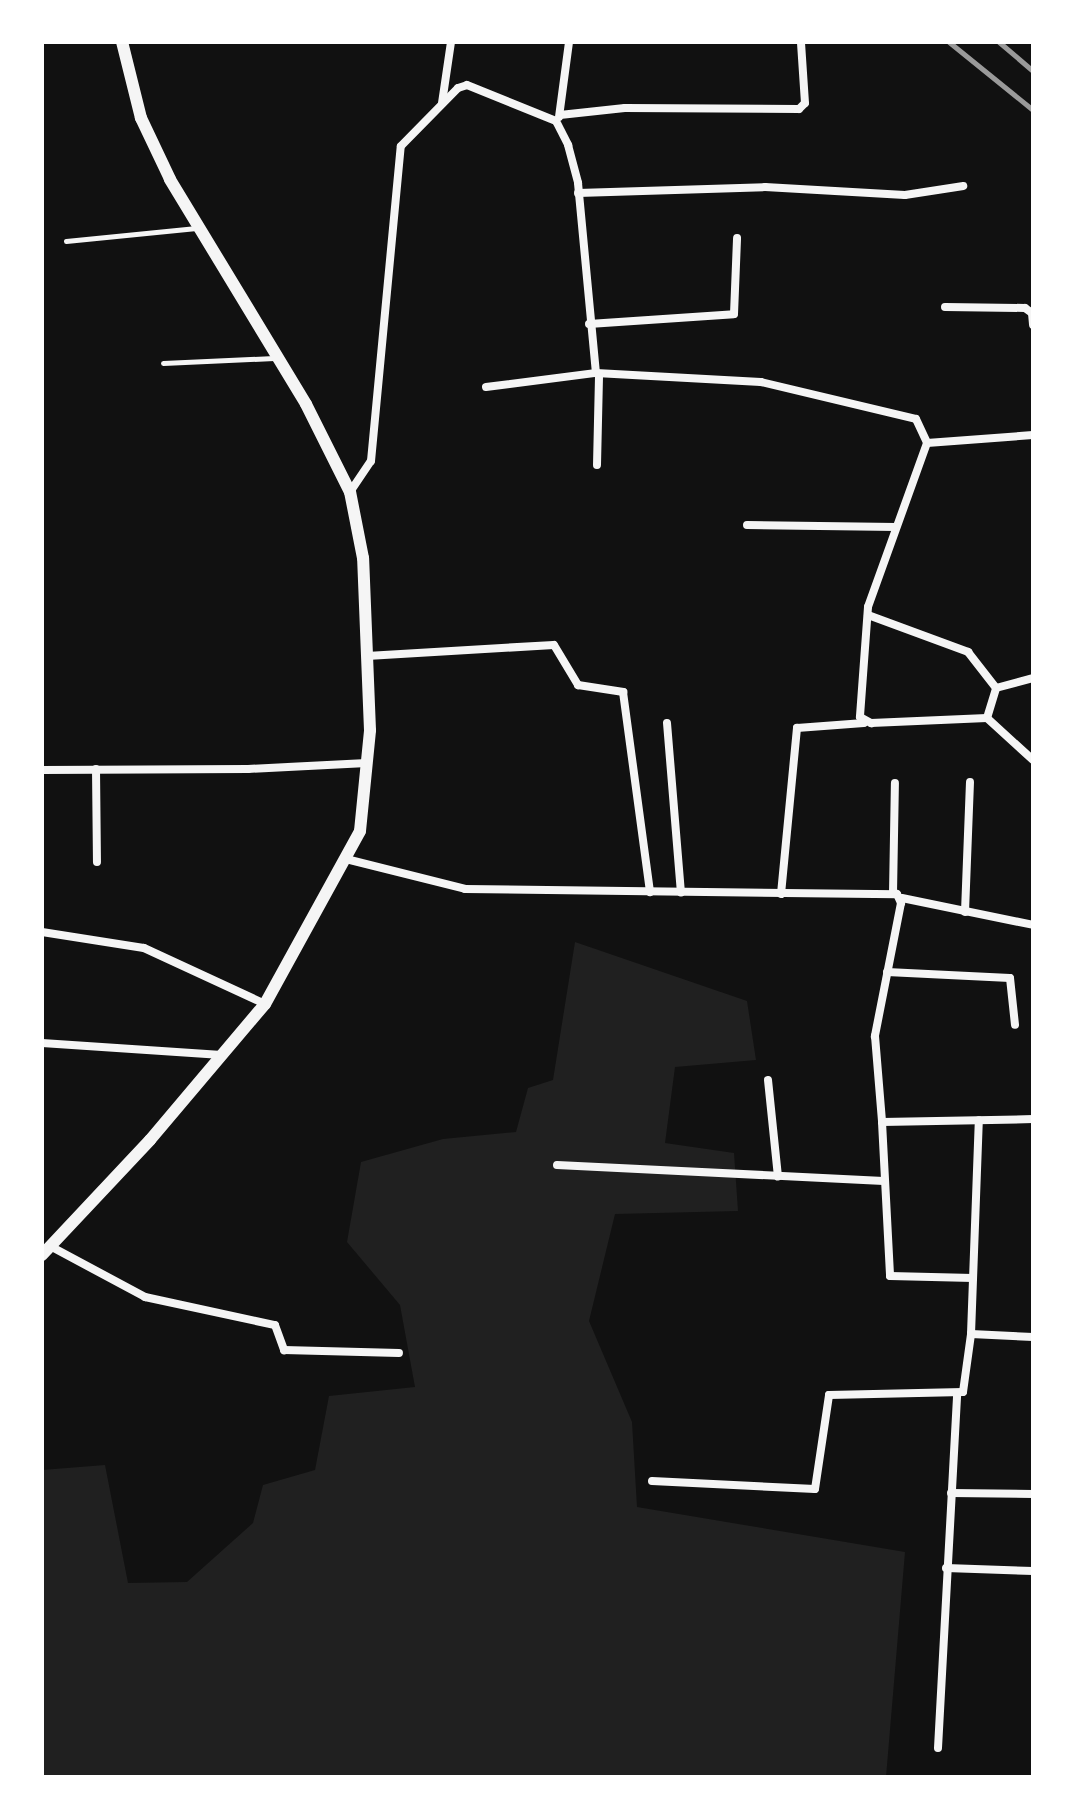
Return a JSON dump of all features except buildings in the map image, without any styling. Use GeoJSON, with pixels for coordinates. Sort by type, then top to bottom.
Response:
{"type":"FeatureCollection","features":[{"type":"Feature","properties":{"kind":"street"},"geometry":{"type":"LineString","coordinates":[[122,42],[141,118],[196,228],[274,358],[306,404],[350,492],[363,558],[367,763],[360,831],[265,1004],[46,1250],[145,1297],[275,1325],[284,1350],[399,1353]]}},
{"type":"Feature","properties":{"kind":"street"},"geometry":{"type":"LineString","coordinates":[[442,103],[451,42]]}},
{"type":"Feature","properties":{"kind":"street"},"geometry":{"type":"LineString","coordinates":[[569,42],[558,118],[573,157],[578,193],[589,324],[598,374],[597,465]]}},
{"type":"Feature","properties":{"kind":"street"},"geometry":{"type":"LineString","coordinates":[[350,492],[371,461],[401,146],[442,103],[467,85],[558,118],[625,108],[799,109],[805,103],[801,42]]}},
{"type":"Feature","properties":{"kind":"street"},"geometry":{"type":"LineString","coordinates":[[578,193],[765,187],[905,195],[963,186]]}},
{"type":"Feature","properties":{"kind":"street"},"geometry":{"type":"LineString","coordinates":[[589,324],[734,314],[737,238]]}},
{"type":"Feature","properties":{"kind":"street"},"geometry":{"type":"LineString","coordinates":[[945,307],[1029,309],[1033,325]]}},
{"type":"Feature","properties":{"kind":"street"},"geometry":{"type":"LineString","coordinates":[[486,387],[598,374],[790,388],[916,419],[927,443],[868,615],[858,709],[864,723]]}},
{"type":"Feature","properties":{"kind":"street"},"geometry":{"type":"LineString","coordinates":[[927,443],[1033,435]]}},
{"type":"Feature","properties":{"kind":"street"},"geometry":{"type":"LineString","coordinates":[[747,525],[896,527]]}},
{"type":"Feature","properties":{"kind":"street"},"geometry":{"type":"LineString","coordinates":[[868,615],[968,652],[996,688]]}},
{"type":"Feature","properties":{"kind":"street"},"geometry":{"type":"LineString","coordinates":[[367,656],[554,645],[578,685],[623,692],[650,892]]}},
{"type":"Feature","properties":{"kind":"street"},"geometry":{"type":"LineString","coordinates":[[996,688],[1033,678]]}},
{"type":"Feature","properties":{"kind":"street"},"geometry":{"type":"LineString","coordinates":[[987,718],[996,688]]}},
{"type":"Feature","properties":{"kind":"street"},"geometry":{"type":"LineString","coordinates":[[781,894],[797,728],[987,718],[1033,760]]}},
{"type":"Feature","properties":{"kind":"street"},"geometry":{"type":"LineString","coordinates":[[667,723],[681,892]]}},
{"type":"Feature","properties":{"kind":"street"},"geometry":{"type":"LineString","coordinates":[[42,770],[367,763]]}},
{"type":"Feature","properties":{"kind":"street"},"geometry":{"type":"LineString","coordinates":[[96,769],[97,862]]}},
{"type":"Feature","properties":{"kind":"street"},"geometry":{"type":"LineString","coordinates":[[965,912],[970,782]]}},
{"type":"Feature","properties":{"kind":"street"},"geometry":{"type":"LineString","coordinates":[[893,893],[895,783]]}},
{"type":"Feature","properties":{"kind":"street"},"geometry":{"type":"LineString","coordinates":[[346,859],[465,889],[893,893],[902,898],[1033,925]]}},
{"type":"Feature","properties":{"kind":"street"},"geometry":{"type":"LineString","coordinates":[[902,898],[875,1036],[890,1276],[973,1278]]}},
{"type":"Feature","properties":{"kind":"street"},"geometry":{"type":"LineString","coordinates":[[42,932],[120,940],[265,1004]]}},
{"type":"Feature","properties":{"kind":"street"},"geometry":{"type":"LineString","coordinates":[[887,972],[1010,978],[1015,1025]]}},
{"type":"Feature","properties":{"kind":"street"},"geometry":{"type":"LineString","coordinates":[[42,1043],[222,1055]]}},
{"type":"Feature","properties":{"kind":"street"},"geometry":{"type":"LineString","coordinates":[[768,1080],[778,1176]]}},
{"type":"Feature","properties":{"kind":"street"},"geometry":{"type":"LineString","coordinates":[[882,1122],[1033,1119]]}},
{"type":"Feature","properties":{"kind":"street"},"geometry":{"type":"LineString","coordinates":[[652,1481],[815,1489],[829,1395],[957,1396],[966,1388],[979,1120]]}},
{"type":"Feature","properties":{"kind":"street"},"geometry":{"type":"LineString","coordinates":[[557,1165],[884,1181]]}},
{"type":"Feature","properties":{"kind":"street"},"geometry":{"type":"LineString","coordinates":[[971,1334],[1033,1337]]}},
{"type":"Feature","properties":{"kind":"street"},"geometry":{"type":"LineString","coordinates":[[938,1748],[957,1396]]}},
{"type":"Feature","properties":{"kind":"street"},"geometry":{"type":"LineString","coordinates":[[951,1493],[1033,1494]]}},
{"type":"Feature","properties":{"kind":"street"},"geometry":{"type":"LineString","coordinates":[[946,1568],[1033,1571]]}},
{"type":"Feature","properties":{"kind":"lane"},"geometry":{"type":"LineString","coordinates":[[66,241],[196,228]]}},
{"type":"Feature","properties":{"kind":"lane"},"geometry":{"type":"LineString","coordinates":[[163,363],[274,358]]}},
{"type":"Feature","properties":{"kind":"shaded area"},"geometry":{"type":"Polygon","coordinates":[[[575,942],[747,1001],[756,1060],[675,1067],[665,1143],[734,1153],[738,1211],[615,1214],[589,1321],[632,1422],[637,1507],[905,1552],[886,1777],[42,1777],[42,1470],[105,1465],[128,1583],[187,1582],[253,1523],[263,1485],[315,1470],[329,1396],[415,1387],[400,1305],[347,1242],[361,1162],[443,1139],[516,1132],[528,1088],[553,1080],[575,942]]]}},
{"type":"Feature","properties":{"kind":"railway"},"geometry":{"type":"LineString","coordinates":[[949,42],[1033,110]]}},
{"type":"Feature","properties":{"kind":"railway"},"geometry":{"type":"LineString","coordinates":[[999,42],[1033,71]]}}]}
